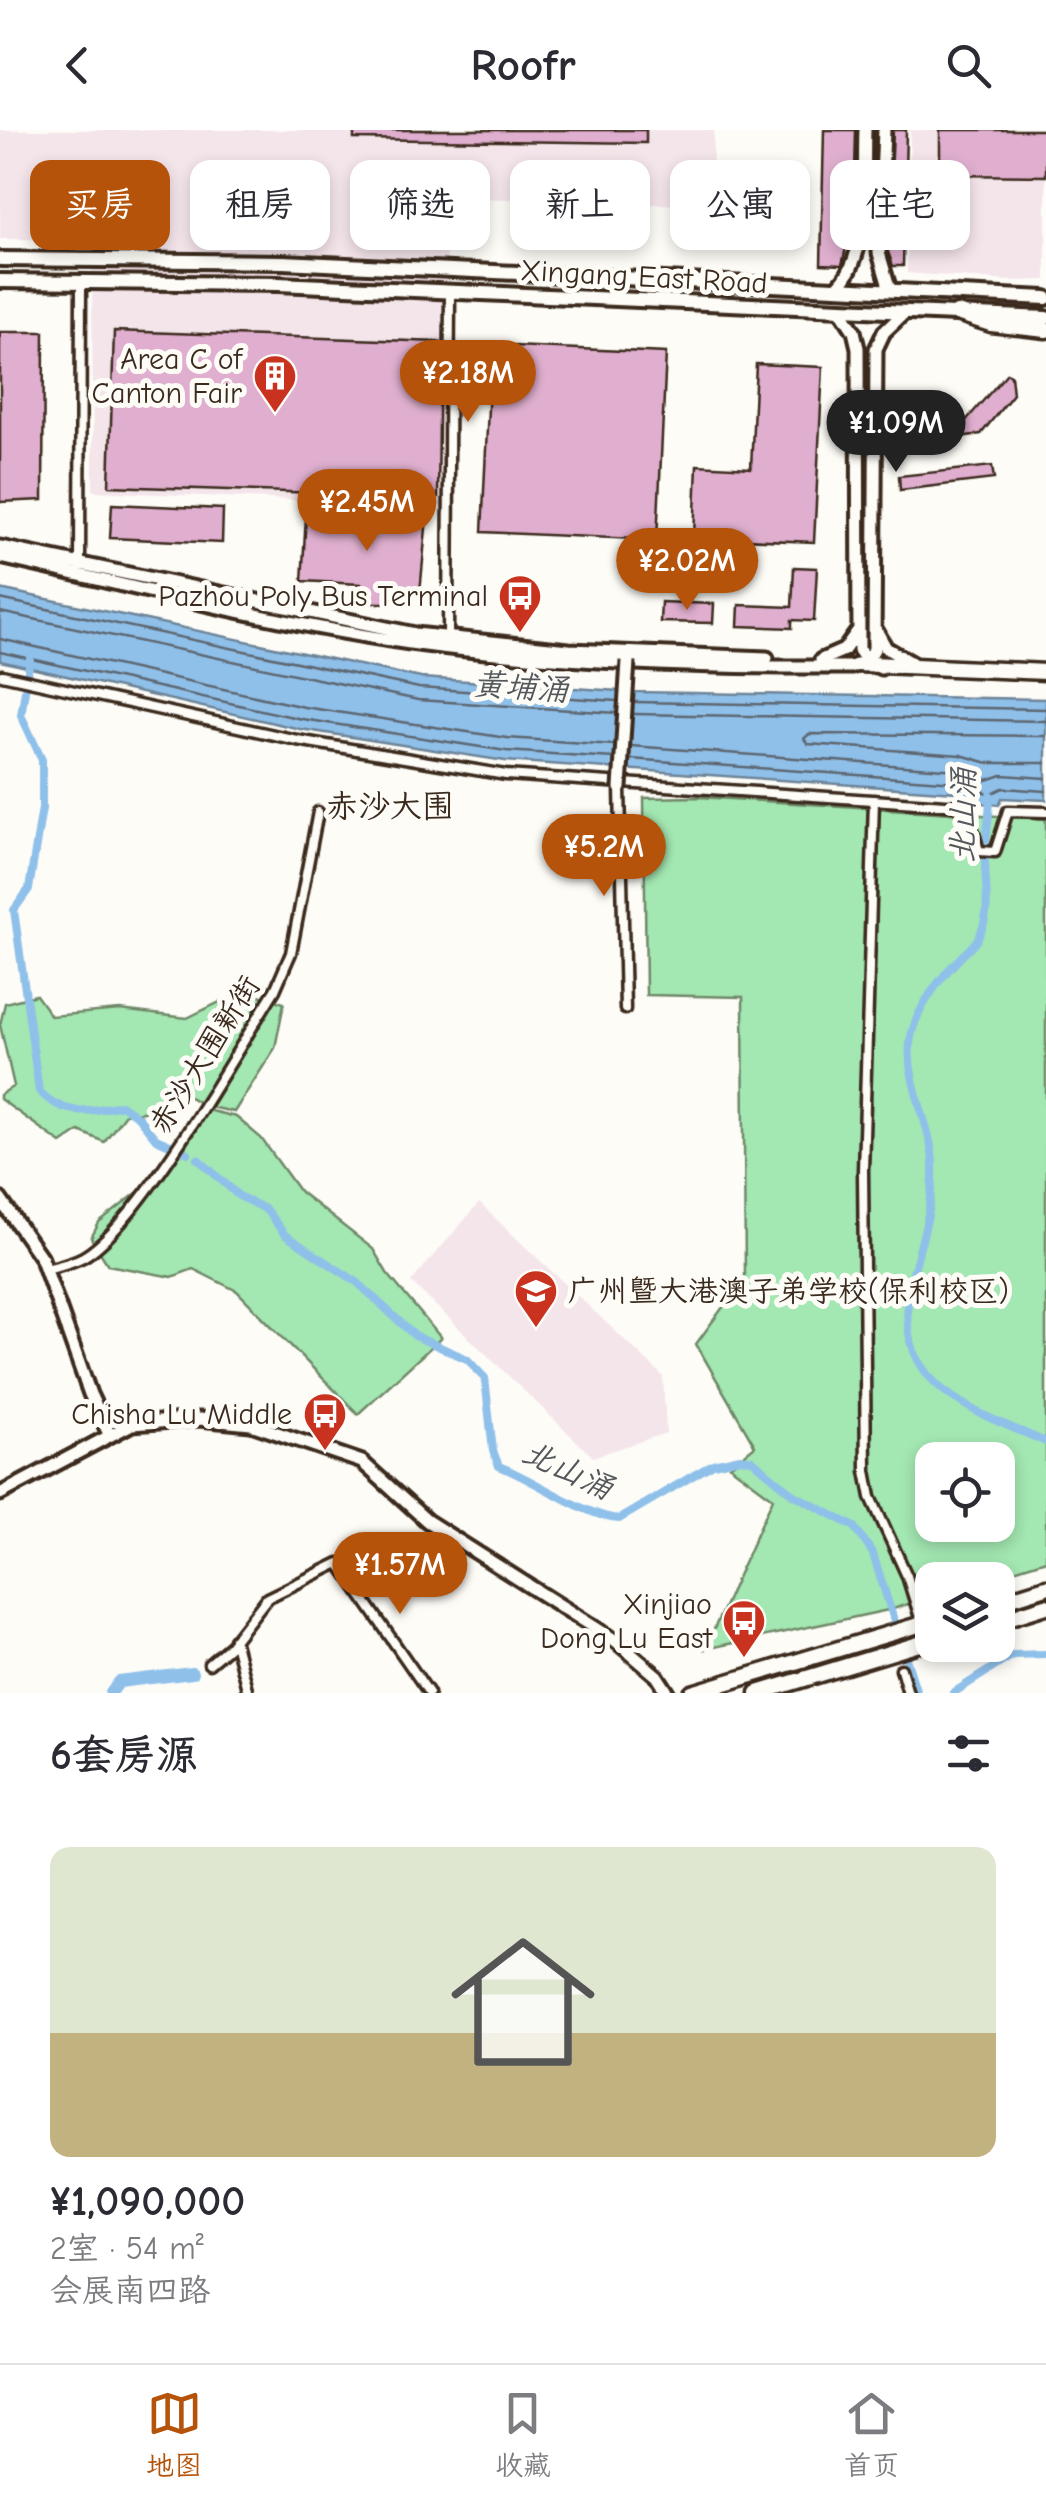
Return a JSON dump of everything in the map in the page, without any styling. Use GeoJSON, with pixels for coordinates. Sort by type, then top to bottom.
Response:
{"type":"FeatureCollection","features":[{"type":"Feature","properties":{"kind":"highway"},"geometry":{"type":"LineString","coordinates":[[956,313],[999,326],[1046,330]]}},
{"type":"Feature","properties":{"kind":"highway"},"geometry":{"type":"LineString","coordinates":[[1015,1597],[1045,1587]]}},
{"type":"Feature","properties":{"kind":"highway"},"geometry":{"type":"LineString","coordinates":[[1015,1615],[1046,1606]]}},
{"type":"Feature","properties":{"kind":"highway"},"geometry":{"type":"LineString","coordinates":[[692,1693],[915,1626]]}},
{"type":"Feature","properties":{"kind":"highway"},"geometry":{"type":"LineString","coordinates":[[758,1693],[915,1645]]}},
{"type":"Feature","properties":{"kind":"main road","name":"Xingang East Road"},"geometry":{"type":"LineString","coordinates":[[0,258],[268,262],[1046,298]]}},
{"type":"Feature","properties":{"kind":"main road","name":"Xingang East Road"},"geometry":{"type":"LineString","coordinates":[[0,281],[278,284],[1046,318]]}},
{"type":"Feature","properties":{"kind":"street"},"geometry":{"type":"LineString","coordinates":[[837,287],[855,266],[859,254],[865,130]]}},
{"type":"Feature","properties":{"kind":"street"},"geometry":{"type":"LineString","coordinates":[[884,130],[878,253],[890,290]]}},
{"type":"Feature","properties":{"kind":"street"},"geometry":{"type":"LineString","coordinates":[[79,570],[81,281]]}},
{"type":"Feature","properties":{"kind":"street"},"geometry":{"type":"LineString","coordinates":[[448,642],[450,292]]}},
{"type":"Feature","properties":{"kind":"street"},"geometry":{"type":"LineString","coordinates":[[840,311],[854,332],[858,348],[859,650],[867,661],[881,668]]}},
{"type":"Feature","properties":{"kind":"street"},"geometry":{"type":"LineString","coordinates":[[851,667],[867,661],[874,650],[876,349],[884,332],[904,313]]}},
{"type":"Feature","properties":{"kind":"street"},"geometry":{"type":"LineString","coordinates":[[858,348],[868,343],[876,349]]}},
{"type":"Feature","properties":{"kind":"street"},"geometry":{"type":"LineString","coordinates":[[0,547],[79,570],[308,624],[448,642],[628,662],[1046,672]]}},
{"type":"Feature","properties":{"kind":"street"},"geometry":{"type":"LineString","coordinates":[[0,557],[79,570]]}},
{"type":"Feature","properties":{"kind":"street"},"geometry":{"type":"LineString","coordinates":[[821,660],[844,650],[859,628]]}},
{"type":"Feature","properties":{"kind":"street"},"geometry":{"type":"LineString","coordinates":[[874,628],[886,648],[912,663]]}},
{"type":"Feature","properties":{"kind":"street"},"geometry":{"type":"LineString","coordinates":[[448,642],[1046,672]]}},
{"type":"Feature","properties":{"kind":"street"},"geometry":{"type":"LineString","coordinates":[[625,1009],[620,788],[628,662]]}},
{"type":"Feature","properties":{"kind":"street"},"geometry":{"type":"LineString","coordinates":[[2,675],[297,740],[506,776],[964,806],[979,851],[995,852],[1008,811],[1046,812]]}},
{"type":"Feature","properties":{"kind":"street"},"geometry":{"type":"LineString","coordinates":[[874,800],[863,1171],[866,1471],[870,1497],[908,1576],[915,1600]]}},
{"type":"Feature","properties":{"kind":"street","name":"赤沙大围新街"},"geometry":{"type":"LineString","coordinates":[[46,1270],[92,1250],[143,1195],[275,990],[292,953],[318,812]]}},
{"type":"Feature","properties":{"kind":"street"},"geometry":{"type":"LineString","coordinates":[[0,1199],[31,1239],[46,1270],[90,1394],[109,1434]]}},
{"type":"Feature","properties":{"kind":"street"},"geometry":{"type":"LineString","coordinates":[[0,1494],[109,1434],[148,1421],[236,1420],[362,1462],[427,1521],[616,1641],[652,1672],[668,1693]]}},
{"type":"Feature","properties":{"kind":"street"},"geometry":{"type":"LineString","coordinates":[[209,1664],[267,1598],[339,1563],[429,1693]]}},
{"type":"Feature","properties":{"kind":"street"},"geometry":{"type":"LineString","coordinates":[[234,1639],[248,1693]]}},
{"type":"Feature","properties":{"kind":"street"},"geometry":{"type":"LineString","coordinates":[[901,1669],[908,1693]]}},
{"type":"Feature","properties":{"kind":"shaded area"},"geometry":{"type":"Polygon","coordinates":[[[0,130],[714,130],[713,160],[670,160],[670,205],[650,204],[650,160],[510,160],[510,199],[490,198],[490,160],[350,160],[350,250],[447,250],[446,507],[93,491],[92,250],[170,250],[170,160],[30,160],[30,239],[0,239],[0,130]]]}},
{"type":"Feature","properties":{"kind":"shaded area"},"geometry":{"type":"Polygon","coordinates":[[[910,130],[1046,130],[1046,280],[907,273],[907,250],[970,250],[970,160],[909,160],[910,130]]]}},
{"type":"Feature","properties":{"kind":"shaded area","name":"广州暨大港澳子弟学校(保利校区)"},"geometry":{"type":"Polygon","coordinates":[[[479,1203],[663,1376],[666,1433],[593,1457],[411,1282],[479,1203]]]}},
{"type":"Feature","properties":{"kind":"green space"},"geometry":{"type":"Polygon","coordinates":[[[699,797],[1046,819],[1046,1560],[1015,1570],[1015,1562],[915,1562],[915,1602],[705,1649],[773,1498],[730,1466],[755,1446],[696,1344],[745,1277],[743,997],[646,995],[644,798],[699,797]]]}},
{"type":"Feature","properties":{"kind":"green space"},"geometry":{"type":"Polygon","coordinates":[[[36,995],[51,1016],[120,1010],[187,1018],[222,1001],[259,995],[284,1003],[275,1048],[234,1112],[205,1106],[177,1090],[152,1111],[125,1114],[104,1142],[79,1131],[61,1143],[0,1099],[14,1086],[0,1025],[5,1003],[36,995]]]}},
{"type":"Feature","properties":{"kind":"green space"},"geometry":{"type":"Polygon","coordinates":[[[202,1109],[236,1117],[261,1138],[300,1192],[373,1249],[387,1273],[441,1338],[358,1414],[237,1291],[193,1269],[172,1277],[108,1265],[91,1238],[99,1223],[158,1176],[202,1109]]]}},
{"type":"Feature","properties":{"kind":"water","name":"黄埔涌"},"geometry":{"type":"Polygon","coordinates":[[[0,589],[421,678],[635,692],[1046,699],[1046,800],[1002,798],[999,805],[975,802],[956,792],[505,761],[300,729],[0,661],[0,589]]]}},
{"type":"Feature","properties":{"kind":"building"},"geometry":{"type":"Polygon","coordinates":[[[354,130],[646,130],[646,143],[354,139],[354,130]]]}},
{"type":"Feature","properties":{"kind":"building"},"geometry":{"type":"Polygon","coordinates":[[[824,130],[856,130],[855,160],[830,160],[830,250],[845,250],[842,265],[821,264],[824,130]]]}},
{"type":"Feature","properties":{"kind":"building"},"geometry":{"type":"Polygon","coordinates":[[[893,130],[906,130],[905,160],[892,160],[893,130]]]}},
{"type":"Feature","properties":{"kind":"building"},"geometry":{"type":"Polygon","coordinates":[[[940,130],[1046,130],[1046,176],[970,175],[970,160],[940,160],[940,130]]]}},
{"type":"Feature","properties":{"kind":"building"},"geometry":{"type":"Polygon","coordinates":[[[903,250],[903,266],[893,266],[888,252],[903,250]]]}},
{"type":"Feature","properties":{"kind":"building","name":"Area C of Canton Fair"},"geometry":{"type":"Polygon","coordinates":[[[114,331],[440,342],[438,497],[109,486],[114,331]]]}},
{"type":"Feature","properties":{"kind":"building"},"geometry":{"type":"Polygon","coordinates":[[[0,332],[44,332],[43,500],[0,502],[0,332]]]}},
{"type":"Feature","properties":{"kind":"building"},"geometry":{"type":"Polygon","coordinates":[[[491,345],[666,353],[657,540],[482,532],[491,345]]]}},
{"type":"Feature","properties":{"kind":"building"},"geometry":{"type":"Polygon","coordinates":[[[756,364],[823,367],[814,542],[694,537],[697,465],[751,468],[756,364]]]}},
{"type":"Feature","properties":{"kind":"building"},"geometry":{"type":"Polygon","coordinates":[[[1007,373],[1011,375],[1013,394],[981,434],[951,438],[1007,373]]]}},
{"type":"Feature","properties":{"kind":"building"},"geometry":{"type":"Polygon","coordinates":[[[992,466],[994,479],[900,490],[899,476],[992,466]]]}},
{"type":"Feature","properties":{"kind":"building"},"geometry":{"type":"Polygon","coordinates":[[[112,504],[223,509],[222,543],[110,538],[112,504]]]}},
{"type":"Feature","properties":{"kind":"building"},"geometry":{"type":"Polygon","coordinates":[[[306,516],[427,517],[420,593],[403,603],[371,603],[361,584],[302,581],[306,516]]]}},
{"type":"Feature","properties":{"kind":"building"},"geometry":{"type":"Polygon","coordinates":[[[794,567],[817,568],[814,621],[792,620],[792,628],[738,626],[739,605],[792,607],[794,567]]]}},
{"type":"Feature","properties":{"kind":"building"},"geometry":{"type":"Polygon","coordinates":[[[661,602],[714,604],[713,623],[660,622],[661,602]]]}},
{"type":"Feature","properties":{"kind":"waterway","name":"北山涌"},"geometry":{"type":"LineString","coordinates":[[30,659],[21,715],[42,760],[42,808],[29,889],[14,910],[39,1091],[67,1109],[88,1111],[121,1105],[138,1117],[156,1139],[188,1153]]}},
{"type":"Feature","properties":{"kind":"waterway","name":"北山涌"},"geometry":{"type":"LineString","coordinates":[[990,795],[983,928],[929,996],[911,1037],[911,1068],[931,1147],[933,1179],[907,1317],[912,1346],[924,1370],[941,1389],[989,1418],[1046,1442]]}},
{"type":"Feature","properties":{"kind":"waterway","name":"北山涌"},"geometry":{"type":"LineString","coordinates":[[198,1159],[239,1196],[266,1210],[285,1235],[357,1282],[415,1336],[467,1359],[485,1378],[493,1451],[499,1466],[592,1512],[619,1519],[713,1464],[740,1458],[752,1460],[793,1494],[855,1527],[873,1554],[917,1693]]}},
{"type":"Feature","properties":{"kind":"waterway","name":"北山涌"},"geometry":{"type":"LineString","coordinates":[[953,1693],[1013,1655],[1046,1654]]}},
{"type":"Feature","properties":{"kind":"waterway"},"geometry":{"type":"LineString","coordinates":[[111,1693],[119,1682],[192,1673]]}},
{"type":"Feature","properties":{"kind":"place","name":"Area C of Canton Fair"},"geometry":{"type":"Point","coordinates":[275,414]}},
{"type":"Feature","properties":{"kind":"place","name":"Pazhou Poly Bus Terminal"},"geometry":{"type":"Point","coordinates":[520,634]}},
{"type":"Feature","properties":{"kind":"place","name":"广州暨大港澳子弟学校(保利校区)"},"geometry":{"type":"Point","coordinates":[536,1329]}},
{"type":"Feature","properties":{"kind":"place","name":"Chisha Lu Middle"},"geometry":{"type":"Point","coordinates":[325,1452]}},
{"type":"Feature","properties":{"kind":"place","name":"Xinjiao Dong Lu East"},"geometry":{"type":"Point","coordinates":[744,1659]}},
{"type":"Feature","properties":{"kind":"district","name":"赤沙大围"},"geometry":{"type":"Point","coordinates":[390,806]}}]}
